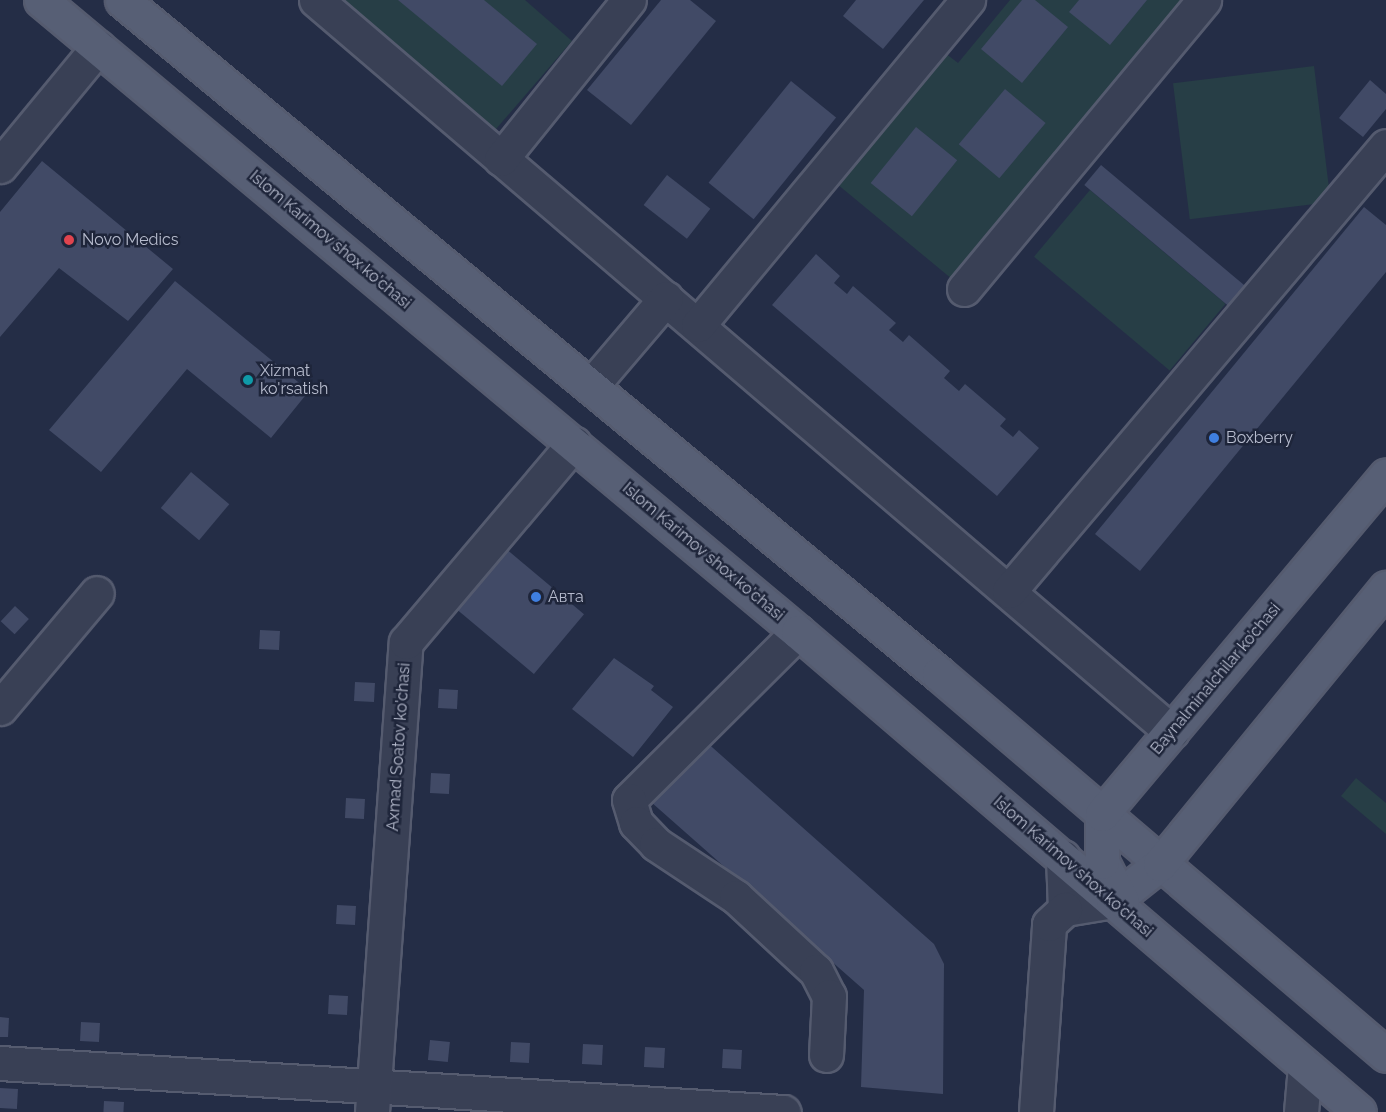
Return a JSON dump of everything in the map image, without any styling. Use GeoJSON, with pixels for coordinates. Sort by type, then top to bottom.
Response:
{"type":"FeatureCollection","features":[{"type":"Feature","properties":{"kind":"main road","name":"Islom Karimov shox ko'chasi"},"geometry":{"type":"LineString","coordinates":[[41,0],[574,443],[1123,907],[1359,1112]]}},
{"type":"Feature","properties":{"kind":"main road"},"geometry":{"type":"LineString","coordinates":[[122,0],[592,385],[1386,1055]]}},
{"type":"Feature","properties":{"kind":"main road","name":"Baynalminalchilar ko’chasi"},"geometry":{"type":"LineString","coordinates":[[1064,857],[1172,732],[1386,475]]}},
{"type":"Feature","properties":{"kind":"main road"},"geometry":{"type":"LineString","coordinates":[[1102,814],[1102,862],[1123,907],[1386,588]]}},
{"type":"Feature","properties":{"kind":"street"},"geometry":{"type":"LineString","coordinates":[[316,0],[1172,732]]}},
{"type":"Feature","properties":{"kind":"street"},"geometry":{"type":"LineString","coordinates":[[501,159],[629,0]]}},
{"type":"Feature","properties":{"kind":"street"},"geometry":{"type":"LineString","coordinates":[[698,325],[968,0]]}},
{"type":"Feature","properties":{"kind":"street"},"geometry":{"type":"LineString","coordinates":[[964,289],[1204,0]]}},
{"type":"Feature","properties":{"kind":"street"},"geometry":{"type":"LineString","coordinates":[[0,166],[98,48]]}},
{"type":"Feature","properties":{"kind":"street"},"geometry":{"type":"LineString","coordinates":[[1009,591],[1386,146]]}},
{"type":"Feature","properties":{"kind":"street"},"geometry":{"type":"LineString","coordinates":[[592,385],[666,298]]}},
{"type":"Feature","properties":{"kind":"street","name":"Axmad Soatov ko'chasi"},"geometry":{"type":"LineString","coordinates":[[373,1100],[406,642],[574,443]]}},
{"type":"Feature","properties":{"kind":"street"},"geometry":{"type":"LineString","coordinates":[[0,708],[97,593]]}},
{"type":"Feature","properties":{"kind":"street"},"geometry":{"type":"LineString","coordinates":[[798,632],[629,800],[636,823],[656,844],[736,897],[816,971],[829,996],[826,1055]]}},
{"type":"Feature","properties":{"kind":"street"},"geometry":{"type":"LineString","coordinates":[[1064,857],[1065,909]]}},
{"type":"Feature","properties":{"kind":"street"},"geometry":{"type":"LineString","coordinates":[[1036,1112],[1049,924],[1065,909],[1123,907]]}},
{"type":"Feature","properties":{"kind":"street"},"geometry":{"type":"LineString","coordinates":[[0,1063],[373,1100],[783,1112]]}},
{"type":"Feature","properties":{"kind":"street"},"geometry":{"type":"LineString","coordinates":[[1301,1112],[1305,1066]]}},
{"type":"Feature","properties":{"kind":"shaded area"},"geometry":{"type":"Polygon","coordinates":[[[332,0],[525,0],[572,41],[490,136],[332,0]]]}},
{"type":"Feature","properties":{"kind":"shaded area"},"geometry":{"type":"Polygon","coordinates":[[[1010,0],[1194,0],[958,284],[837,184],[945,53],[958,63],[1010,0]]]}},
{"type":"Feature","properties":{"kind":"shaded area"},"geometry":{"type":"Polygon","coordinates":[[[1314,66],[1331,202],[1190,219],[1173,83],[1314,66]]]}},
{"type":"Feature","properties":{"kind":"shaded area"},"geometry":{"type":"Polygon","coordinates":[[[1090,190],[1226,304],[1170,370],[1034,257],[1090,190]]]}},
{"type":"Feature","properties":{"kind":"shaded area"},"geometry":{"type":"Polygon","coordinates":[[[1356,778],[1386,803],[1386,834],[1341,796],[1356,778]]]}},
{"type":"Feature","properties":{"kind":"building"},"geometry":{"type":"Polygon","coordinates":[[[398,0],[484,0],[537,44],[502,86],[398,0]]]}},
{"type":"Feature","properties":{"kind":"building"},"geometry":{"type":"Polygon","coordinates":[[[661,0],[690,0],[716,21],[631,125],[587,90],[661,0]]]}},
{"type":"Feature","properties":{"kind":"building"},"geometry":{"type":"Polygon","coordinates":[[[856,0],[924,0],[883,49],[843,16],[856,0]]]}},
{"type":"Feature","properties":{"kind":"building"},"geometry":{"type":"Polygon","coordinates":[[[1022,0],[1035,0],[1068,27],[1022,83],[981,49],[1022,0]]]}},
{"type":"Feature","properties":{"kind":"building"},"geometry":{"type":"Polygon","coordinates":[[[1079,0],[1147,0],[1110,45],[1069,12],[1079,0]]]}},
{"type":"Feature","properties":{"kind":"building"},"geometry":{"type":"Polygon","coordinates":[[[1370,80],[1386,94],[1386,109],[1363,137],[1339,118],[1370,80]]]}},
{"type":"Feature","properties":{"kind":"building"},"geometry":{"type":"Polygon","coordinates":[[[791,81],[836,118],[754,219],[709,183],[791,81]]]}},
{"type":"Feature","properties":{"kind":"building"},"geometry":{"type":"Polygon","coordinates":[[[1005,89],[1046,123],[999,178],[959,144],[1005,89]]]}},
{"type":"Feature","properties":{"kind":"building"},"geometry":{"type":"Polygon","coordinates":[[[916,127],[957,160],[912,216],[871,183],[916,127]]]}},
{"type":"Feature","properties":{"kind":"building","name":"Novo Medics"},"geometry":{"type":"Polygon","coordinates":[[[42,161],[173,269],[128,321],[59,268],[0,337],[0,212],[42,161]]]}},
{"type":"Feature","properties":{"kind":"building"},"geometry":{"type":"Polygon","coordinates":[[[1101,165],[1246,286],[1229,306],[1084,185],[1101,165]]]}},
{"type":"Feature","properties":{"kind":"building"},"geometry":{"type":"Polygon","coordinates":[[[667,175],[710,209],[687,239],[644,205],[667,175]]]}},
{"type":"Feature","properties":{"kind":"building"},"geometry":{"type":"Polygon","coordinates":[[[1364,207],[1386,225],[1386,272],[1140,571],[1095,534],[1364,207]]]}},
{"type":"Feature","properties":{"kind":"building"},"geometry":{"type":"Polygon","coordinates":[[[816,254],[840,276],[834,283],[847,294],[853,286],[896,323],[889,330],[903,342],[909,335],[950,371],[944,378],[959,391],[965,384],[1006,419],[1000,426],[1013,437],[1019,430],[1039,448],[997,496],[772,305],[816,254]]]}},
{"type":"Feature","properties":{"kind":"building","name":"Xizmat ko'rsatish"},"geometry":{"type":"Polygon","coordinates":[[[175,281],[309,391],[271,438],[187,369],[101,472],[49,430],[175,281]]]}},
{"type":"Feature","properties":{"kind":"building"},"geometry":{"type":"Polygon","coordinates":[[[191,472],[229,504],[199,540],[161,508],[191,472]]]}},
{"type":"Feature","properties":{"kind":"building"},"geometry":{"type":"Polygon","coordinates":[[[499,543],[584,614],[534,674],[449,603],[499,543]]]}},
{"type":"Feature","properties":{"kind":"building"},"geometry":{"type":"Polygon","coordinates":[[[15,606],[29,619],[15,634],[1,621],[15,606]]]}},
{"type":"Feature","properties":{"kind":"building"},"geometry":{"type":"Polygon","coordinates":[[[260,630],[280,631],[279,650],[259,649],[260,630]]]}},
{"type":"Feature","properties":{"kind":"building"},"geometry":{"type":"Polygon","coordinates":[[[614,658],[654,686],[651,690],[673,707],[633,757],[572,709],[614,658]]]}},
{"type":"Feature","properties":{"kind":"building"},"geometry":{"type":"Polygon","coordinates":[[[355,682],[375,683],[374,702],[354,701],[355,682]]]}},
{"type":"Feature","properties":{"kind":"building"},"geometry":{"type":"Polygon","coordinates":[[[439,689],[458,690],[457,709],[438,708],[439,689]]]}},
{"type":"Feature","properties":{"kind":"building"},"geometry":{"type":"Polygon","coordinates":[[[704,740],[934,944],[944,964],[943,1094],[861,1087],[864,990],[651,802],[704,740]]]}},
{"type":"Feature","properties":{"kind":"building"},"geometry":{"type":"Polygon","coordinates":[[[431,773],[450,774],[449,794],[430,793],[431,773]]]}},
{"type":"Feature","properties":{"kind":"building"},"geometry":{"type":"Polygon","coordinates":[[[346,798],[365,799],[364,819],[345,818],[346,798]]]}},
{"type":"Feature","properties":{"kind":"building"},"geometry":{"type":"Polygon","coordinates":[[[337,905],[356,906],[355,925],[336,924],[337,905]]]}},
{"type":"Feature","properties":{"kind":"building"},"geometry":{"type":"Polygon","coordinates":[[[329,995],[348,996],[347,1015],[328,1014],[329,995]]]}},
{"type":"Feature","properties":{"kind":"building"},"geometry":{"type":"Polygon","coordinates":[[[0,1017],[9,1018],[8,1037],[0,1037],[0,1017]]]}},
{"type":"Feature","properties":{"kind":"building"},"geometry":{"type":"Polygon","coordinates":[[[81,1022],[100,1023],[99,1042],[80,1041],[81,1022]]]}},
{"type":"Feature","properties":{"kind":"building"},"geometry":{"type":"Polygon","coordinates":[[[430,1040],[450,1042],[448,1062],[428,1060],[430,1040]]]}},
{"type":"Feature","properties":{"kind":"building"},"geometry":{"type":"Polygon","coordinates":[[[511,1042],[530,1043],[529,1063],[510,1062],[511,1042]]]}},
{"type":"Feature","properties":{"kind":"building"},"geometry":{"type":"Polygon","coordinates":[[[583,1044],[603,1045],[602,1065],[582,1064],[583,1044]]]}},
{"type":"Feature","properties":{"kind":"building"},"geometry":{"type":"Polygon","coordinates":[[[645,1047],[665,1048],[664,1068],[644,1067],[645,1047]]]}},
{"type":"Feature","properties":{"kind":"building"},"geometry":{"type":"Polygon","coordinates":[[[723,1049],[742,1050],[741,1069],[722,1068],[723,1049]]]}},
{"type":"Feature","properties":{"kind":"building"},"geometry":{"type":"Polygon","coordinates":[[[0,1088],[18,1089],[17,1109],[0,1108],[0,1088]]]}},
{"type":"Feature","properties":{"kind":"building"},"geometry":{"type":"Polygon","coordinates":[[[104,1101],[124,1102],[123,1112],[103,1112],[104,1101]]]}},
{"type":"Feature","properties":{"kind":"place","name":"Novo Medics"},"geometry":{"type":"Point","coordinates":[69,240]}},
{"type":"Feature","properties":{"kind":"place","name":"Xizmat ko'rsatish"},"geometry":{"type":"Point","coordinates":[248,380]}},
{"type":"Feature","properties":{"kind":"place","name":"Boxberry"},"geometry":{"type":"Point","coordinates":[1214,438]}},
{"type":"Feature","properties":{"kind":"place","name":"Авта"},"geometry":{"type":"Point","coordinates":[536,597]}}]}
